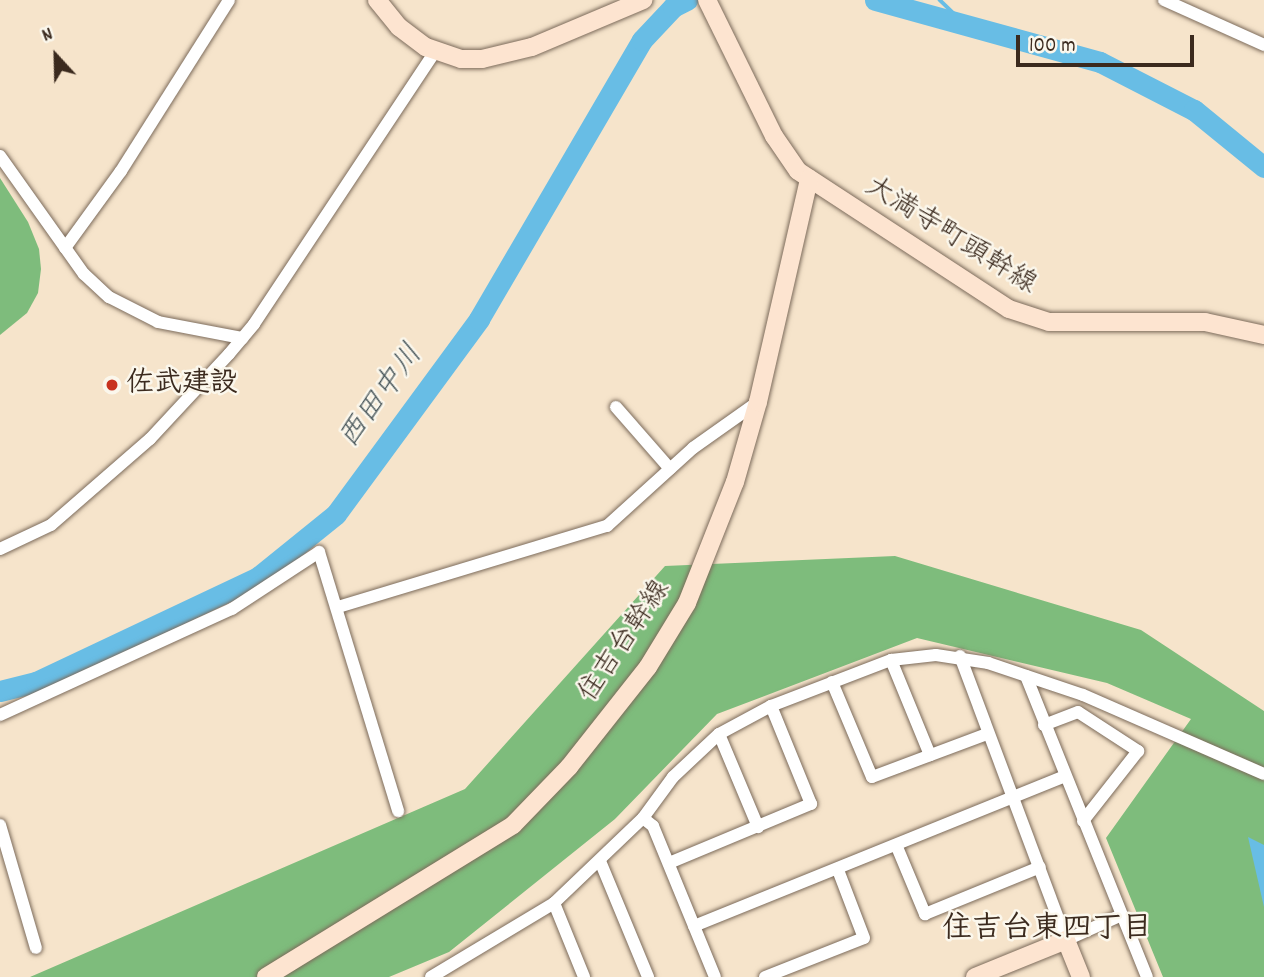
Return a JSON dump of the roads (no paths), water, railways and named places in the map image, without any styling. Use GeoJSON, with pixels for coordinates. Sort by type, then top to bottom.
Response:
{"type":"FeatureCollection","features":[{"type":"Feature","properties":{"kind":"street"},"geometry":{"type":"LineString","coordinates":[[65,248],[121,171],[229,0]]}},
{"type":"Feature","properties":{"kind":"street"},"geometry":{"type":"LineString","coordinates":[[377,0],[398,27],[435,52],[461,59],[508,55],[643,0]]}},
{"type":"Feature","properties":{"kind":"street"},"geometry":{"type":"LineString","coordinates":[[1164,0],[1264,45]]}},
{"type":"Feature","properties":{"kind":"street","name":"大満寺町頭幹線"},"geometry":{"type":"LineString","coordinates":[[710,5],[774,136],[809,179],[1027,317],[1049,322],[1205,322],[1264,335]]}},
{"type":"Feature","properties":{"kind":"street"},"geometry":{"type":"LineString","coordinates":[[0,549],[51,525],[84,497],[150,439],[242,338],[435,52]]}},
{"type":"Feature","properties":{"kind":"street"},"geometry":{"type":"LineString","coordinates":[[0,156],[65,248],[99,290],[146,318],[242,338]]}},
{"type":"Feature","properties":{"kind":"street","name":"住吉台幹線"},"geometry":{"type":"LineString","coordinates":[[266,977],[513,825],[569,767],[648,667],[687,603],[717,531],[758,402],[809,179]]}},
{"type":"Feature","properties":{"kind":"street"},"geometry":{"type":"LineString","coordinates":[[338,607],[607,526],[670,469],[758,402]]}},
{"type":"Feature","properties":{"kind":"street"},"geometry":{"type":"LineString","coordinates":[[616,407],[670,469]]}},
{"type":"Feature","properties":{"kind":"street"},"geometry":{"type":"LineString","coordinates":[[0,715],[232,609],[319,552],[338,607],[398,811]]}},
{"type":"Feature","properties":{"kind":"street"},"geometry":{"type":"LineString","coordinates":[[431,977],[449,973],[554,903],[643,818],[673,777],[719,734],[771,706],[891,660],[915,655],[960,656],[1026,676],[1083,695],[1264,774]]}},
{"type":"Feature","properties":{"kind":"street"},"geometry":{"type":"LineString","coordinates":[[960,656],[987,734],[1041,866],[1081,977]]}},
{"type":"Feature","properties":{"kind":"street"},"geometry":{"type":"LineString","coordinates":[[891,660],[930,755]]}},
{"type":"Feature","properties":{"kind":"street"},"geometry":{"type":"LineString","coordinates":[[1026,676],[1147,977]]}},
{"type":"Feature","properties":{"kind":"street"},"geometry":{"type":"LineString","coordinates":[[832,682],[872,776],[987,734]]}},
{"type":"Feature","properties":{"kind":"street"},"geometry":{"type":"LineString","coordinates":[[669,863],[811,804],[771,706]]}},
{"type":"Feature","properties":{"kind":"street"},"geometry":{"type":"LineString","coordinates":[[1044,725],[1077,712],[1138,751],[1083,821]]}},
{"type":"Feature","properties":{"kind":"street"},"geometry":{"type":"LineString","coordinates":[[719,734],[758,827]]}},
{"type":"Feature","properties":{"kind":"street"},"geometry":{"type":"LineString","coordinates":[[694,926],[1015,800],[1065,776]]}},
{"type":"Feature","properties":{"kind":"street"},"geometry":{"type":"LineString","coordinates":[[643,818],[653,826],[715,977]]}},
{"type":"Feature","properties":{"kind":"street"},"geometry":{"type":"LineString","coordinates":[[0,825],[36,948]]}},
{"type":"Feature","properties":{"kind":"street"},"geometry":{"type":"LineString","coordinates":[[897,847],[925,914],[1041,866]]}},
{"type":"Feature","properties":{"kind":"street"},"geometry":{"type":"LineString","coordinates":[[600,861],[648,977]]}},
{"type":"Feature","properties":{"kind":"street"},"geometry":{"type":"LineString","coordinates":[[765,977],[864,938],[838,870]]}},
{"type":"Feature","properties":{"kind":"street"},"geometry":{"type":"LineString","coordinates":[[554,903],[581,976]]}},
{"type":"Feature","properties":{"kind":"street"},"geometry":{"type":"LineString","coordinates":[[975,977],[1011,970],[1066,940],[1122,915]]}},
{"type":"Feature","properties":{"kind":"water"},"geometry":{"type":"Polygon","coordinates":[[[1248,837],[1264,845],[1264,907],[1248,837]]]}},
{"type":"Feature","properties":{"kind":"waterway","name":"西田中川"},"geometry":{"type":"LineString","coordinates":[[0,691],[36,682],[258,577],[336,514],[479,319],[642,40],[673,7],[687,0]]}},
{"type":"Feature","properties":{"kind":"waterway","name":"西田中川"},"geometry":{"type":"LineString","coordinates":[[875,0],[1100,62],[1194,110],[1264,167]]}},
{"type":"Feature","properties":{"kind":"waterway"},"geometry":{"type":"LineString","coordinates":[[940,0],[965,24]]}},
{"type":"Feature","properties":{"kind":"place","name":"佐武建設"},"geometry":{"type":"Point","coordinates":[112,385]}},
{"type":"Feature","properties":{"kind":"district","name":"住吉台東四丁目"},"geometry":{"type":"Point","coordinates":[1047,931]}}]}
